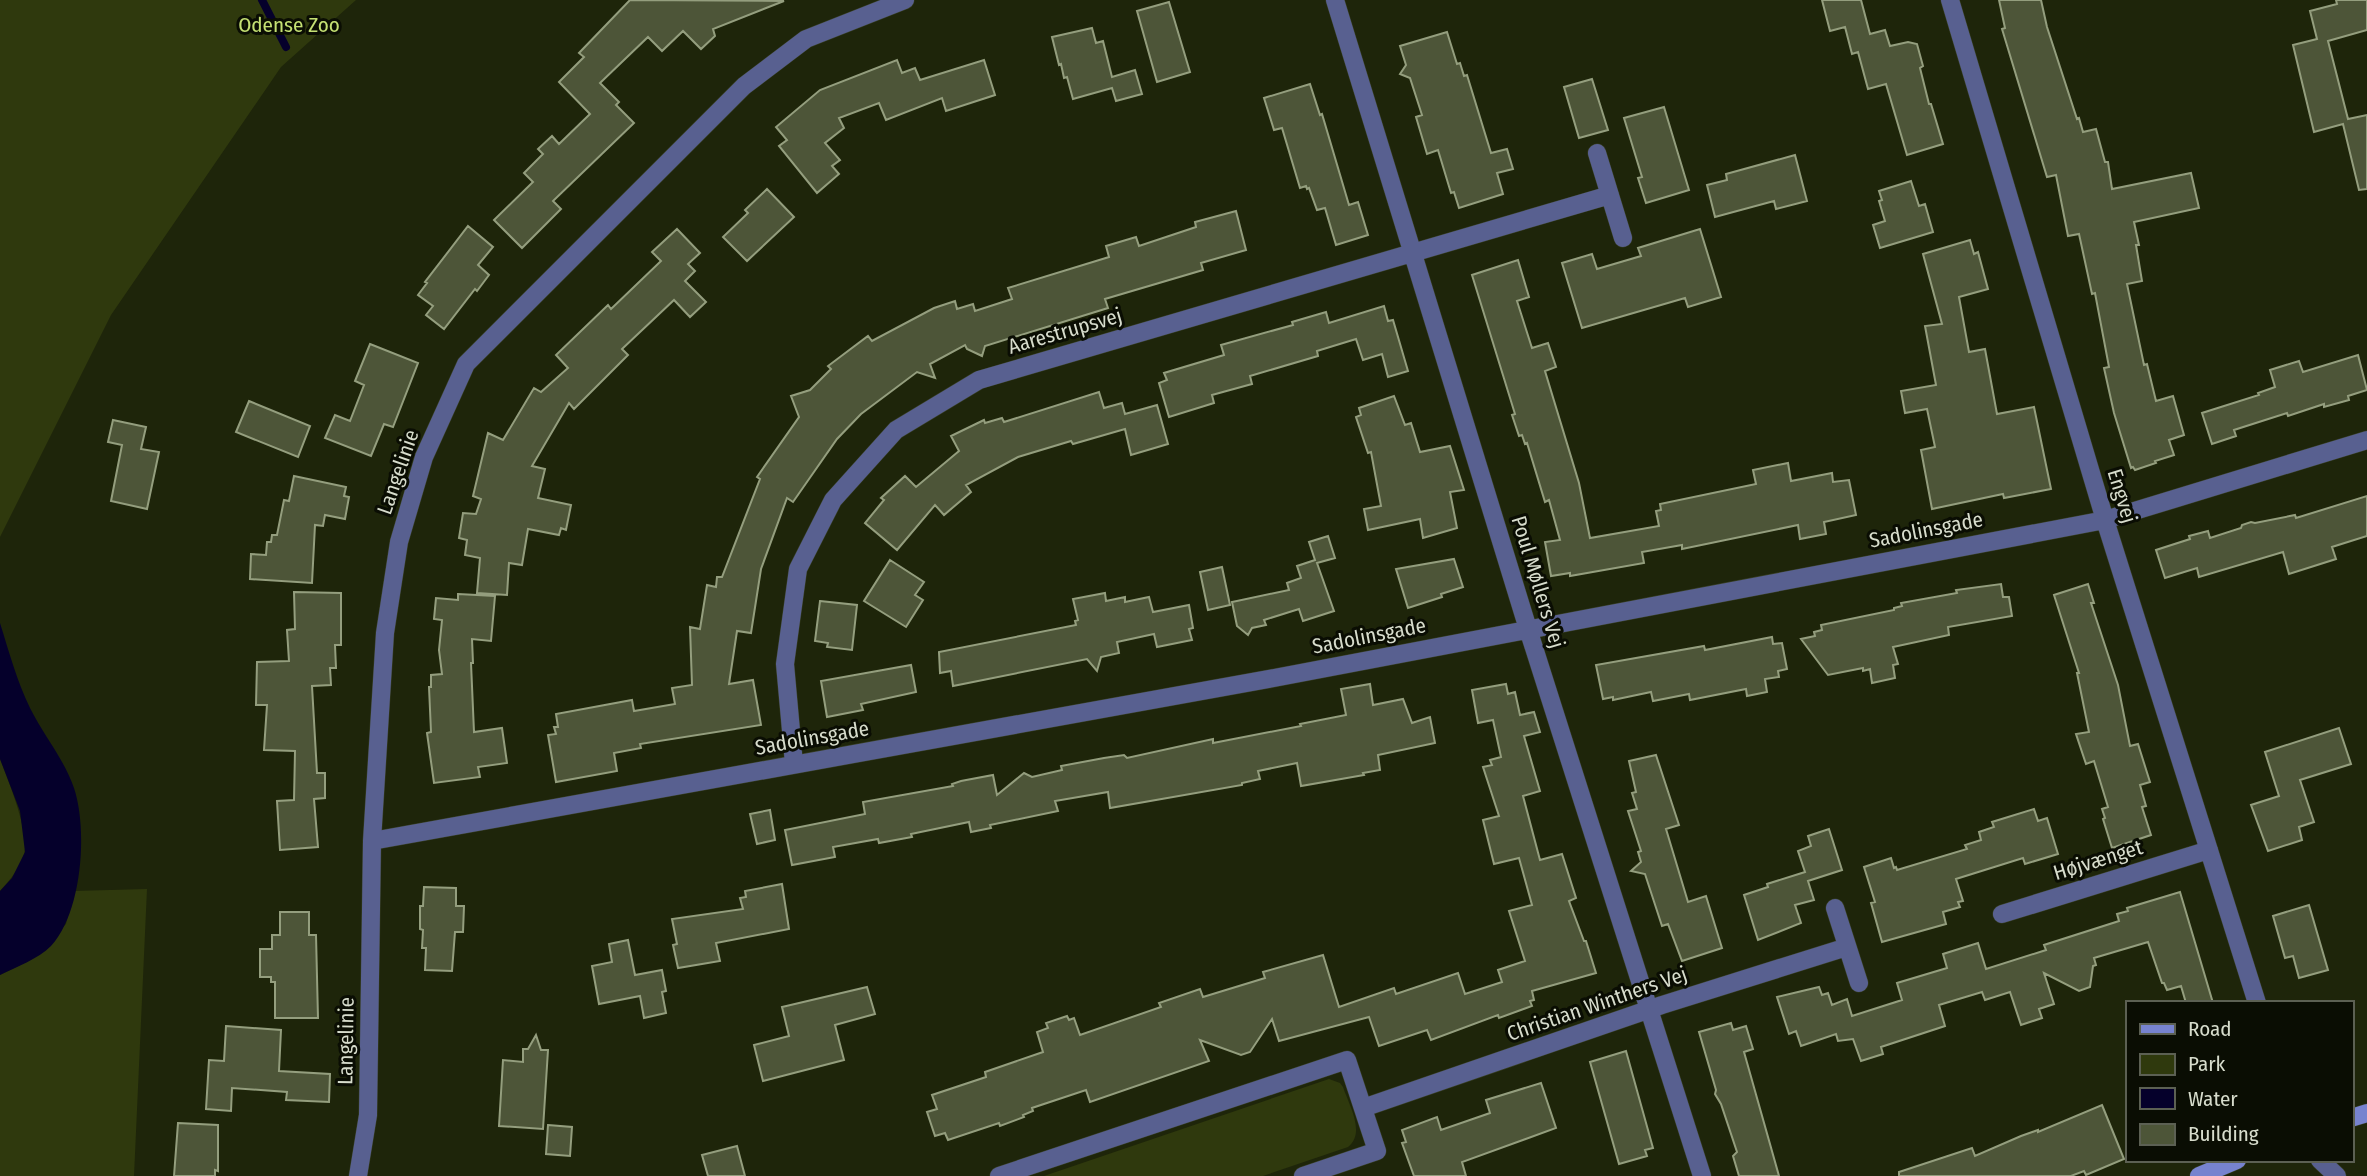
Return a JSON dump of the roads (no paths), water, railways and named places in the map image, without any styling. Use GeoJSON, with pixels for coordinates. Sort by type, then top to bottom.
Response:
{"type":"FeatureCollection","features":[{"type":"Feature","properties":{"kind":"street","name":"Langelinie"},"geometry":{"type":"LineString","coordinates":[[358,1176],[368,1115],[372,841],[385,633],[399,542],[424,457],[466,364],[744,86],[806,39],[905,0]]}},
{"type":"Feature","properties":{"kind":"street","name":"Poul Møllers Vej"},"geometry":{"type":"LineString","coordinates":[[1335,0],[1528,629],[1702,1176]]}},
{"type":"Feature","properties":{"kind":"street","name":"Engvej"},"geometry":{"type":"LineString","coordinates":[[1950,0],[2105,520],[2256,1001]]}},
{"type":"Feature","properties":{"kind":"street"},"geometry":{"type":"LineString","coordinates":[[1597,153],[1623,238]]}},
{"type":"Feature","properties":{"kind":"street","name":"Aarestrupsvej"},"geometry":{"type":"LineString","coordinates":[[794,764],[785,664],[798,569],[833,500],[896,430],[979,380],[1610,195]]}},
{"type":"Feature","properties":{"kind":"street","name":"Sadolinsgade"},"geometry":{"type":"LineString","coordinates":[[372,841],[1273,678],[2105,520],[2367,440]]}},
{"type":"Feature","properties":{"kind":"street","name":"Højvænget"},"geometry":{"type":"LineString","coordinates":[[2001,914],[2209,850]]}},
{"type":"Feature","properties":{"kind":"street"},"geometry":{"type":"LineString","coordinates":[[1835,908],[1859,983]]}},
{"type":"Feature","properties":{"kind":"street","name":"Christian Winthers Vej"},"geometry":{"type":"LineString","coordinates":[[1363,1108],[1649,1009],[1847,947]]}},
{"type":"Feature","properties":{"kind":"street"},"geometry":{"type":"LineString","coordinates":[[999,1176],[1347,1060],[1377,1151],[1303,1176]]}},
{"type":"Feature","properties":{"kind":"street"},"geometry":{"type":"LineString","coordinates":[[2199,1176],[2231,1162]]}},
{"type":"Feature","properties":{"kind":"street"},"geometry":{"type":"LineString","coordinates":[[2322,1162],[2337,1176]]}},
{"type":"Feature","properties":{"kind":"water"},"geometry":{"type":"Polygon","coordinates":[[[0,623],[25,698],[65,767],[74,788],[81,826],[81,848],[76,893],[61,931],[51,946],[40,955],[0,975],[0,891],[12,878],[25,852],[20,811],[0,759],[0,623]]]}},
{"type":"Feature","properties":{"kind":"waterway"},"geometry":{"type":"LineString","coordinates":[[262,0],[286,47]]}},
{"type":"Feature","properties":{"kind":"park label","name":"Odense Zoo"},"geometry":{"type":"Point","coordinates":[289,25]}}]}
